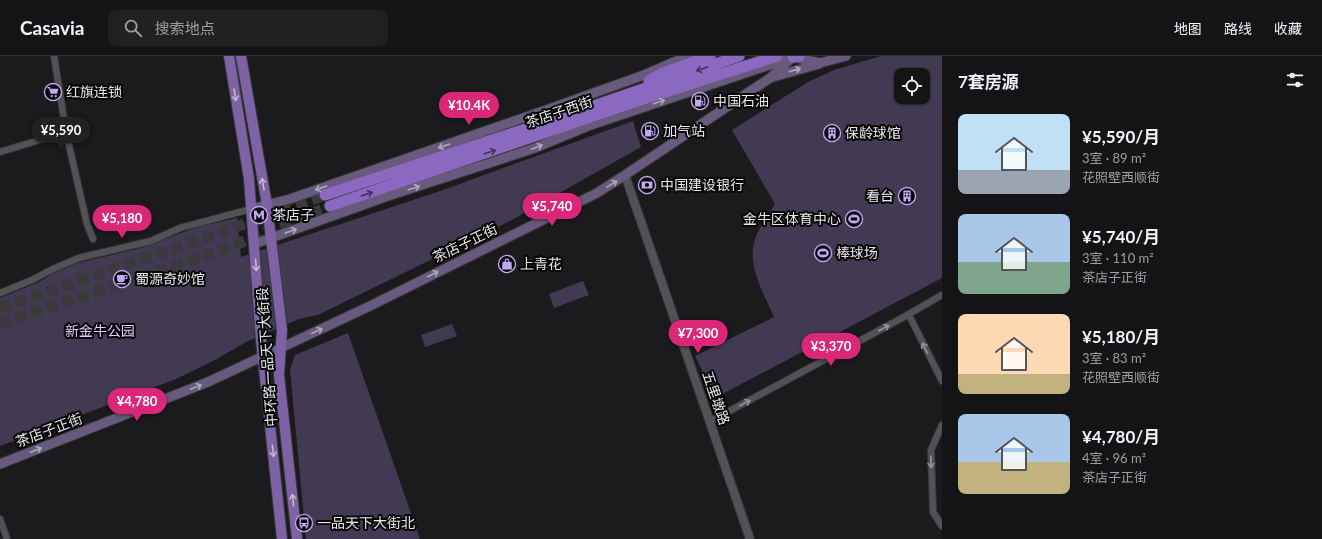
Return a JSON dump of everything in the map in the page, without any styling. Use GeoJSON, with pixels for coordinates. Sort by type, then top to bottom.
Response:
{"type":"FeatureCollection","features":[{"type":"Feature","properties":{"kind":"highway"},"geometry":{"type":"LineString","coordinates":[[630,93],[661,74],[692,59],[710,56]]}},
{"type":"Feature","properties":{"kind":"highway"},"geometry":{"type":"LineString","coordinates":[[325,195],[738,56]]}},
{"type":"Feature","properties":{"kind":"highway","name":"茶店子西街"},"geometry":{"type":"LineString","coordinates":[[330,206],[628,104],[777,56]]}},
{"type":"Feature","properties":{"kind":"main road","name":"中环路一品天下大街段"},"geometry":{"type":"LineString","coordinates":[[229,56],[249,179],[264,356],[282,539]]}},
{"type":"Feature","properties":{"kind":"main road","name":"中环路一品天下大街段"},"geometry":{"type":"LineString","coordinates":[[241,56],[267,205],[282,330],[279,375],[297,539]]}},
{"type":"Feature","properties":{"kind":"main road"},"geometry":{"type":"LineString","coordinates":[[254,244],[388,196],[535,148],[588,126],[795,56],[820,63]]}},
{"type":"Feature","properties":{"kind":"main road","name":"茶店子正街"},"geometry":{"type":"LineString","coordinates":[[0,464],[208,382],[370,306],[597,193],[625,176],[770,78],[795,56]]}},
{"type":"Feature","properties":{"kind":"main road"},"geometry":{"type":"LineString","coordinates":[[770,78],[846,56]]}},
{"type":"Feature","properties":{"kind":"main road"},"geometry":{"type":"LineString","coordinates":[[556,118],[644,75],[674,62],[692,59]]}},
{"type":"Feature","properties":{"kind":"main road"},"geometry":{"type":"LineString","coordinates":[[251,209],[297,196],[644,75]]}},
{"type":"Feature","properties":{"kind":"street"},"geometry":{"type":"LineString","coordinates":[[54,56],[66,132],[87,224],[94,239]]}},
{"type":"Feature","properties":{"kind":"street"},"geometry":{"type":"LineString","coordinates":[[0,152],[66,132]]}},
{"type":"Feature","properties":{"kind":"street","name":"五里墩路"},"geometry":{"type":"LineString","coordinates":[[625,176],[711,421],[750,539]]}},
{"type":"Feature","properties":{"kind":"street"},"geometry":{"type":"LineString","coordinates":[[0,293],[79,258],[151,241],[180,228],[251,209]]}},
{"type":"Feature","properties":{"kind":"street"},"geometry":{"type":"LineString","coordinates":[[711,421],[909,315],[942,295]]}},
{"type":"Feature","properties":{"kind":"street"},"geometry":{"type":"LineString","coordinates":[[909,315],[942,381]]}},
{"type":"Feature","properties":{"kind":"street"},"geometry":{"type":"LineString","coordinates":[[942,425],[931,450],[933,512],[942,526]]}},
{"type":"Feature","properties":{"kind":"street"},"geometry":{"type":"LineString","coordinates":[[0,519],[7,539]]}},
{"type":"Feature","properties":{"kind":"green space","name":"金牛区体育中心"},"geometry":{"type":"Polygon","coordinates":[[[881,56],[942,56],[942,278],[715,398],[695,356],[774,317],[756,276],[753,255],[757,234],[775,204],[732,130],[808,82],[834,70],[881,56]]]}},
{"type":"Feature","properties":{"kind":"green space","name":"新金牛公园"},"geometry":{"type":"Polygon","coordinates":[[[633,121],[641,147],[510,221],[318,315],[299,319],[246,342],[215,360],[176,379],[0,446],[0,298],[39,282],[54,273],[78,263],[141,248],[197,227],[237,218],[241,257],[440,191],[633,121]]]}},
{"type":"Feature","properties":{"kind":"green space"},"geometry":{"type":"Polygon","coordinates":[[[583,281],[589,295],[554,308],[549,294],[583,281]]]}},
{"type":"Feature","properties":{"kind":"green space"},"geometry":{"type":"Polygon","coordinates":[[[452,324],[457,336],[425,347],[421,335],[452,324]]]}},
{"type":"Feature","properties":{"kind":"green space"},"geometry":{"type":"Polygon","coordinates":[[[348,333],[420,539],[306,539],[290,370],[295,355],[348,333]]]}},
{"type":"Feature","properties":{"kind":"tunnel"},"geometry":{"type":"LineString","coordinates":[[0,308],[325,195]]}},
{"type":"Feature","properties":{"kind":"tunnel"},"geometry":{"type":"LineString","coordinates":[[0,324],[225,249],[330,206]]}},
{"type":"Feature","properties":{"kind":"place","name":"红旗连锁"},"geometry":{"type":"Point","coordinates":[53,92]}},
{"type":"Feature","properties":{"kind":"place","name":"中国石油"},"geometry":{"type":"Point","coordinates":[700,101]}},
{"type":"Feature","properties":{"kind":"place","name":"加气站"},"geometry":{"type":"Point","coordinates":[650,131]}},
{"type":"Feature","properties":{"kind":"place","name":"保龄球馆"},"geometry":{"type":"Point","coordinates":[832,133]}},
{"type":"Feature","properties":{"kind":"place","name":"中国建设银行"},"geometry":{"type":"Point","coordinates":[647,185]}},
{"type":"Feature","properties":{"kind":"place","name":"看台"},"geometry":{"type":"Point","coordinates":[907,196]}},
{"type":"Feature","properties":{"kind":"place","name":"茶店子"},"geometry":{"type":"Point","coordinates":[259,215]}},
{"type":"Feature","properties":{"kind":"place","name":"金牛区体育中心"},"geometry":{"type":"Point","coordinates":[854,219]}},
{"type":"Feature","properties":{"kind":"place","name":"棒球场"},"geometry":{"type":"Point","coordinates":[823,253]}},
{"type":"Feature","properties":{"kind":"place","name":"上青花"},"geometry":{"type":"Point","coordinates":[507,264]}},
{"type":"Feature","properties":{"kind":"place","name":"蜀源奇妙馆"},"geometry":{"type":"Point","coordinates":[122,279]}},
{"type":"Feature","properties":{"kind":"place","name":"一品天下大街北"},"geometry":{"type":"Point","coordinates":[304,523]}}]}
